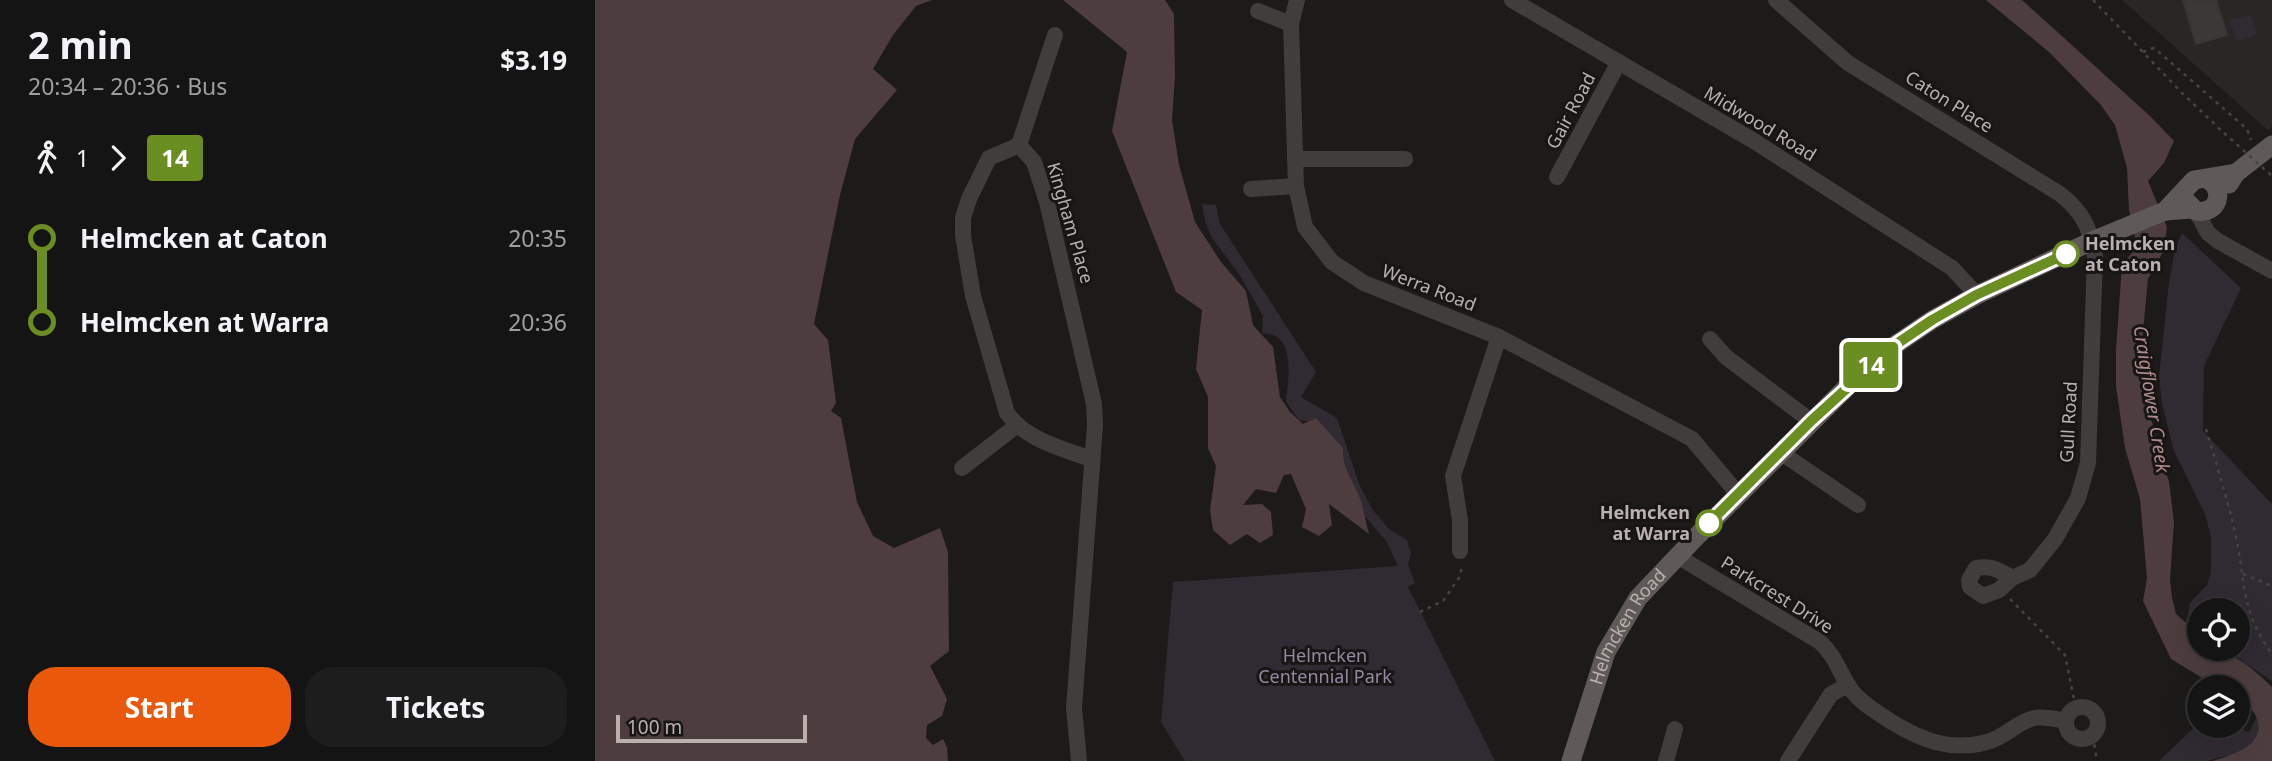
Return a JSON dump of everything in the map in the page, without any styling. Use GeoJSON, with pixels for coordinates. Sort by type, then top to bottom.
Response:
{"type":"FeatureCollection","features":[{"type":"Feature","properties":{"kind":"main road"},"geometry":{"type":"LineString","coordinates":[[2205,200],[2269,148]]}},
{"type":"Feature","properties":{"kind":"main road","name":"Helmcken Road"},"geometry":{"type":"LineString","coordinates":[[2165,211],[2185,189],[2184,197],[2205,200]]}},
{"type":"Feature","properties":{"kind":"main road","name":"Helmcken Road"},"geometry":{"type":"LineString","coordinates":[[1571,761],[1606,652],[1638,598],[1811,421],[1892,347],[1976,295],[2124,227],[2165,211],[2205,200]]}},
{"type":"Feature","properties":{"kind":"street","name":"Werra Road"},"geometry":{"type":"LineString","coordinates":[[1297,0],[1291,24],[1296,186],[1305,227],[1332,262],[1363,284],[1499,337],[1692,439],[1738,494]]}},
{"type":"Feature","properties":{"kind":"street","name":"Midwood Road"},"geometry":{"type":"LineString","coordinates":[[1513,0],[1754,141],[1952,268],[1976,295]]}},
{"type":"Feature","properties":{"kind":"street","name":"Caton Place"},"geometry":{"type":"LineString","coordinates":[[1776,0],[1848,63],[2068,200],[2087,225],[2092,241]]}},
{"type":"Feature","properties":{"kind":"street"},"geometry":{"type":"LineString","coordinates":[[1258,11],[1291,24]]}},
{"type":"Feature","properties":{"kind":"street"},"geometry":{"type":"LineString","coordinates":[[1055,35],[1019,145],[989,158],[969,199],[963,218],[963,235],[973,296],[1007,413],[1016,426],[1038,438],[1091,459]]}},
{"type":"Feature","properties":{"kind":"street","name":"Gair Road"},"geometry":{"type":"LineString","coordinates":[[1557,177],[1619,62]]}},
{"type":"Feature","properties":{"kind":"street","name":"Kingham Place"},"geometry":{"type":"LineString","coordinates":[[1019,145],[1034,162],[1048,202],[1092,390],[1095,425],[1074,708],[1079,761]]}},
{"type":"Feature","properties":{"kind":"street"},"geometry":{"type":"LineString","coordinates":[[1295,159],[1405,159]]}},
{"type":"Feature","properties":{"kind":"street"},"geometry":{"type":"LineString","coordinates":[[1251,189],[1296,186]]}},
{"type":"Feature","properties":{"kind":"street"},"geometry":{"type":"LineString","coordinates":[[2205,200],[2208,233],[2272,271]]}},
{"type":"Feature","properties":{"kind":"street","name":"Gull Road"},"geometry":{"type":"LineString","coordinates":[[1999,590],[2012,578],[2030,570],[2055,539],[2078,498],[2088,463],[2095,256],[2092,241]]}},
{"type":"Feature","properties":{"kind":"street"},"geometry":{"type":"LineString","coordinates":[[1460,551],[1460,520],[1453,476],[1499,337]]}},
{"type":"Feature","properties":{"kind":"street"},"geometry":{"type":"LineString","coordinates":[[1710,339],[1725,357],[1811,421]]}},
{"type":"Feature","properties":{"kind":"street"},"geometry":{"type":"LineString","coordinates":[[962,468],[1016,426]]}},
{"type":"Feature","properties":{"kind":"street"},"geometry":{"type":"LineString","coordinates":[[1780,453],[1858,505]]}},
{"type":"Feature","properties":{"kind":"street","name":"Parkcrest Drive"},"geometry":{"type":"LineString","coordinates":[[1677,556],[1821,642],[1831,651],[1848,685],[1870,708],[1917,737],[1935,743],[1975,745],[2005,735],[2032,718],[2071,715]]}},
{"type":"Feature","properties":{"kind":"street"},"geometry":{"type":"LineString","coordinates":[[1999,590],[1983,596],[1976,593],[1970,587],[1972,573],[1976,568],[1986,566],[2012,578]]}},
{"type":"Feature","properties":{"kind":"street"},"geometry":{"type":"LineString","coordinates":[[1788,761],[1831,694],[1848,685]]}},
{"type":"Feature","properties":{"kind":"street"},"geometry":{"type":"LineString","coordinates":[[2088,708],[2096,716],[2098,728],[2090,737],[2073,737],[2066,727],[2071,715],[2088,708]]}},
{"type":"Feature","properties":{"kind":"street"},"geometry":{"type":"LineString","coordinates":[[1666,761],[1675,729]]}},
{"type":"Feature","properties":{"kind":"path"},"geometry":{"type":"LineString","coordinates":[[2093,0],[2224,133],[2272,176]]}},
{"type":"Feature","properties":{"kind":"path"},"geometry":{"type":"LineString","coordinates":[[2143,52],[2153,48],[2160,53],[2247,129],[2252,141],[2260,134],[2269,148]]}},
{"type":"Feature","properties":{"kind":"path"},"geometry":{"type":"LineString","coordinates":[[2206,429],[2232,521],[2246,606],[2272,652]]}},
{"type":"Feature","properties":{"kind":"path"},"geometry":{"type":"LineString","coordinates":[[1420,612],[1443,601],[1461,575],[1460,551]]}},
{"type":"Feature","properties":{"kind":"path"},"geometry":{"type":"LineString","coordinates":[[2242,574],[2272,586]]}},
{"type":"Feature","properties":{"kind":"path"},"geometry":{"type":"LineString","coordinates":[[1999,590],[2065,655],[2071,715]]}},
{"type":"Feature","properties":{"kind":"path"},"geometry":{"type":"LineString","coordinates":[[2090,737],[2094,743],[2097,761]]}},
{"type":"Feature","properties":{"kind":"shaded area"},"geometry":{"type":"Polygon","coordinates":[[[595,0],[932,0],[916,6],[893,35],[873,69],[897,90],[855,139],[840,195],[814,324],[828,340],[836,403],[831,411],[841,418],[857,502],[873,536],[894,548],[940,528],[948,552],[949,651],[930,666],[947,699],[942,716],[927,725],[926,738],[933,745],[943,739],[947,747],[948,761],[595,761],[595,0]]]}},
{"type":"Feature","properties":{"kind":"shaded area"},"geometry":{"type":"Polygon","coordinates":[[[1063,0],[1165,0],[1174,14],[1175,76],[1172,120],[1179,165],[1195,222],[1221,262],[1246,291],[1253,325],[1273,347],[1280,397],[1290,412],[1303,424],[1316,418],[1343,448],[1344,463],[1361,501],[1369,534],[1329,504],[1332,525],[1319,536],[1302,527],[1306,509],[1291,474],[1284,475],[1276,493],[1256,489],[1243,505],[1262,504],[1271,512],[1273,535],[1260,543],[1247,534],[1230,545],[1213,530],[1210,510],[1216,466],[1208,448],[1208,397],[1196,369],[1202,310],[1176,292],[1112,131],[1127,52],[1063,0]]]}},
{"type":"Feature","properties":{"kind":"shaded area"},"geometry":{"type":"Polygon","coordinates":[[[1986,0],[2022,0],[2174,141],[2164,163],[2148,181],[2167,227],[2164,250],[2148,279],[2141,353],[2144,394],[2169,482],[2174,522],[2170,580],[2172,598],[2176,614],[2187,624],[2187,661],[2241,661],[2272,687],[2272,761],[2213,761],[2238,752],[2257,736],[2258,722],[2250,708],[2250,675],[2197,675],[2171,659],[2143,601],[2147,578],[2140,499],[2125,448],[2116,386],[2122,265],[2131,254],[2136,241],[2129,210],[2127,168],[2115,125],[2100,104],[2050,53],[1986,0]]]}},
{"type":"Feature","properties":{"kind":"shaded area"},"geometry":{"type":"Polygon","coordinates":[[[2122,0],[2272,0],[2272,127],[2268,130],[2122,0]]]}},
{"type":"Feature","properties":{"kind":"green space"},"geometry":{"type":"Polygon","coordinates":[[[2251,15],[2257,35],[2236,41],[2230,20],[2251,15]]]}},
{"type":"Feature","properties":{"kind":"green space","name":"Helmcken Centennial Park"},"geometry":{"type":"Polygon","coordinates":[[[1202,204],[1216,205],[1220,224],[1316,372],[1301,397],[1337,418],[1359,484],[1372,509],[1389,529],[1407,540],[1411,553],[1408,565],[1415,583],[1408,587],[1495,761],[1185,761],[1161,722],[1173,582],[1398,566],[1386,541],[1364,515],[1311,422],[1299,420],[1286,402],[1289,370],[1286,348],[1281,340],[1273,335],[1262,334],[1263,316],[1239,274],[1212,238],[1202,204]]]}},
{"type":"Feature","properties":{"kind":"green space"},"geometry":{"type":"Polygon","coordinates":[[[2182,233],[2241,288],[2204,366],[2203,431],[2272,504],[2272,681],[2242,661],[2250,661],[2250,598],[2195,598],[2207,585],[2211,573],[2211,537],[2205,514],[2174,451],[2162,403],[2159,377],[2175,249],[2182,233]]]}},
{"type":"Feature","properties":{"kind":"green space"},"geometry":{"type":"Polygon","coordinates":[[[2257,717],[2272,730],[2241,755],[2207,761],[2159,761],[2187,734],[2187,738],[2250,738],[2250,730],[2257,717]]]}},
{"type":"Feature","properties":{"kind":"building"},"geometry":{"type":"Polygon","coordinates":[[[2183,0],[2216,0],[2227,35],[2196,44],[2183,0]]]}},
{"type":"Feature","properties":{"kind":"bus line","name":"14"},"geometry":{"type":"LineString","coordinates":[[1709,523],[1811,421],[1892,347],[1976,295],[2066,254]]}},
{"type":"Feature","properties":{"kind":"place","name":"Helmcken at Caton"},"geometry":{"type":"Point","coordinates":[2066,254]}},
{"type":"Feature","properties":{"kind":"place","name":"Helmcken at Warra"},"geometry":{"type":"Point","coordinates":[1709,523]}},
{"type":"Feature","properties":{"kind":"water label","name":"Craigflower Creek"},"geometry":{"type":"Point","coordinates":[2152,399]}}]}
